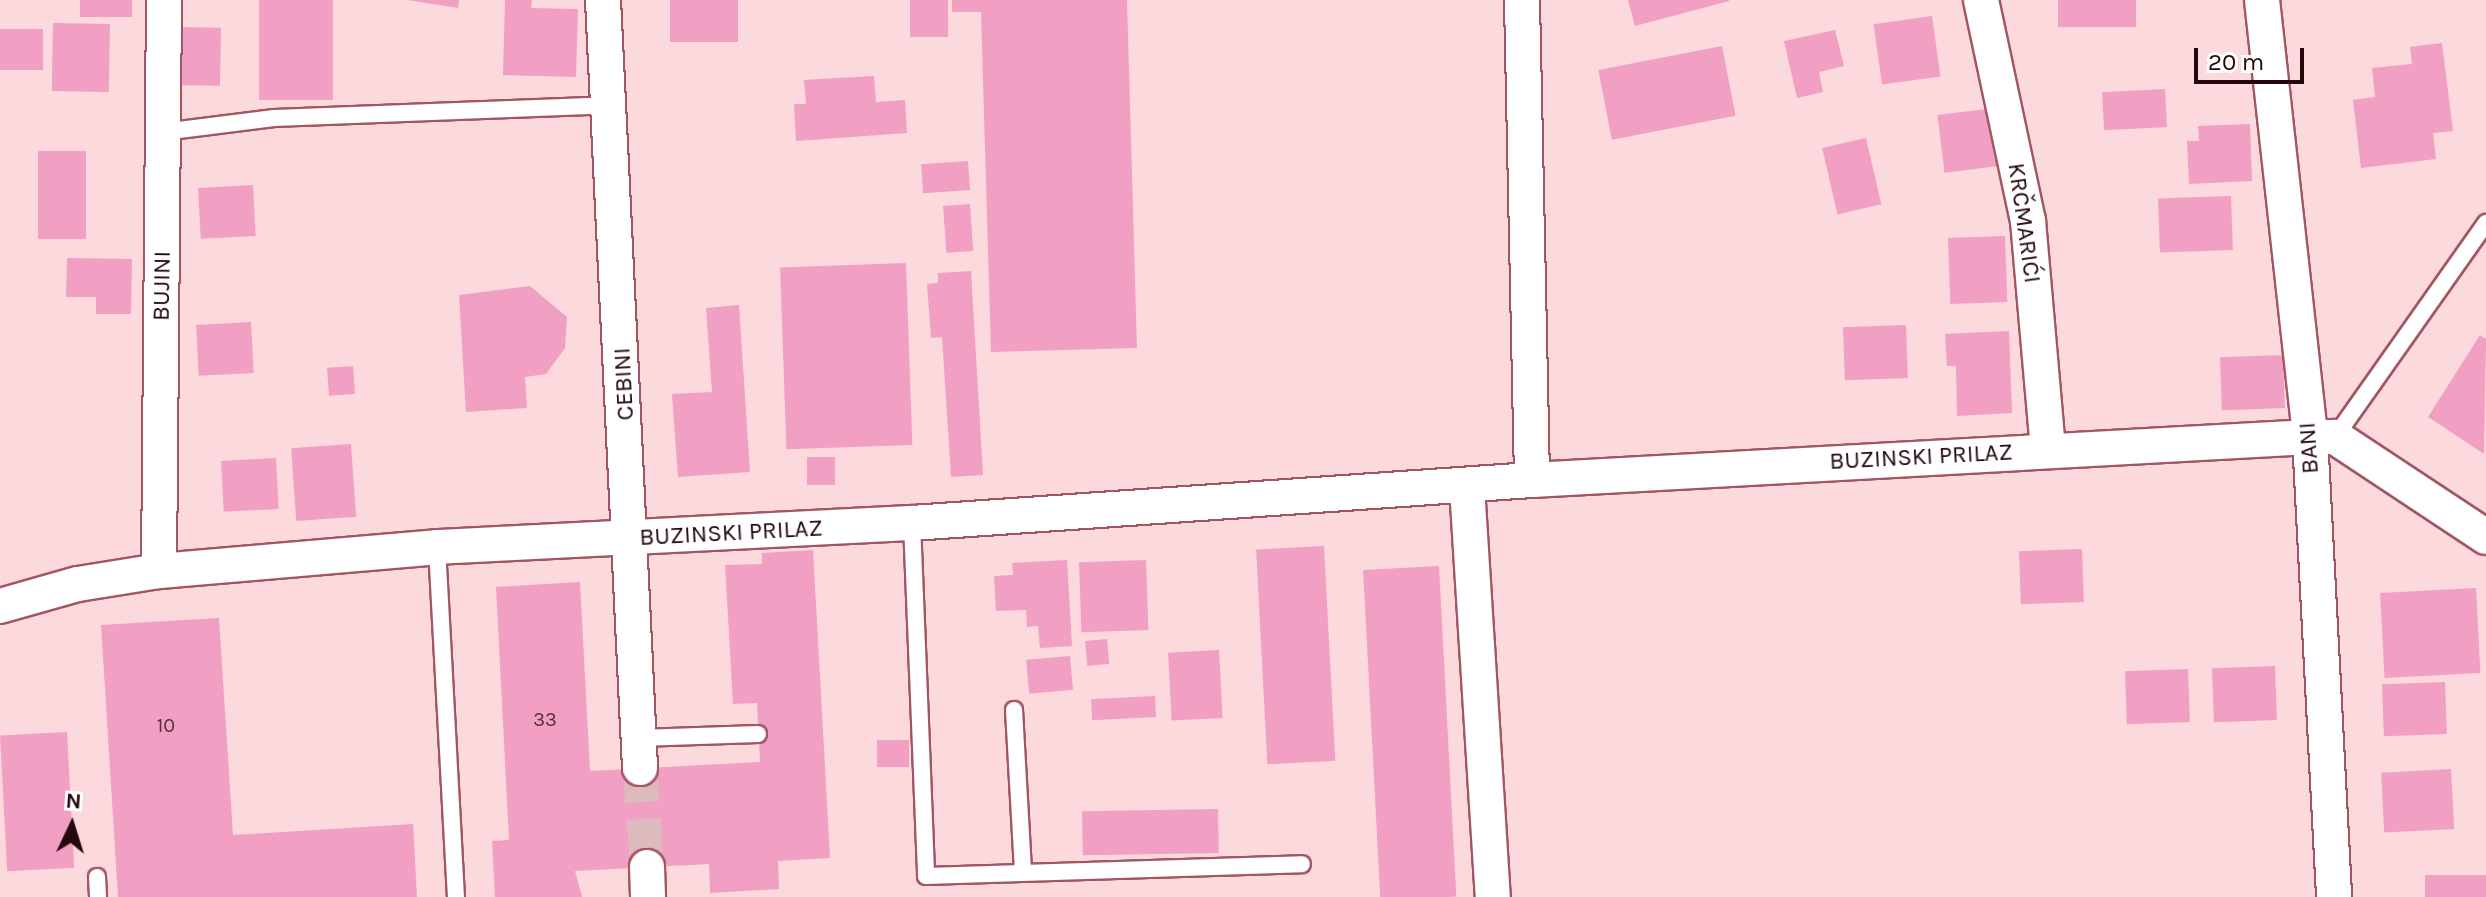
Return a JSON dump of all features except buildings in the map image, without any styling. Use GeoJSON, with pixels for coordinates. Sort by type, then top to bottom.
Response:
{"type":"FeatureCollection","features":[{"type":"Feature","properties":{"kind":"street","name":"BUJINI"},"geometry":{"type":"LineString","coordinates":[[159,571],[164,0]]}},
{"type":"Feature","properties":{"kind":"street","name":"CEBINI"},"geometry":{"type":"LineString","coordinates":[[603,0],[632,538],[640,753]]}},
{"type":"Feature","properties":{"kind":"street"},"geometry":{"type":"LineString","coordinates":[[1522,0],[1532,480]]}},
{"type":"Feature","properties":{"kind":"street","name":"KRČMARIĆI"},"geometry":{"type":"LineString","coordinates":[[1981,0],[2028,221],[2048,449]]}},
{"type":"Feature","properties":{"kind":"street","name":"BANI"},"geometry":{"type":"LineString","coordinates":[[2262,0],[2323,437],[2334,897]]}},
{"type":"Feature","properties":{"kind":"street"},"geometry":{"type":"LineString","coordinates":[[2323,437],[2486,537]]}},
{"type":"Feature","properties":{"kind":"street","name":"BUZINSKI PRILAZ"},"geometry":{"type":"LineString","coordinates":[[0,606],[78,584],[159,571],[437,547],[912,523],[1467,487],[1532,480],[2048,449],[2323,437]]}},
{"type":"Feature","properties":{"kind":"street"},"geometry":{"type":"LineString","coordinates":[[1467,487],[1493,897]]}},
{"type":"Feature","properties":{"kind":"lane"},"geometry":{"type":"LineString","coordinates":[[163,132],[274,118],[609,105]]}},
{"type":"Feature","properties":{"kind":"lane"},"geometry":{"type":"LineString","coordinates":[[2323,437],[2486,223]]}},
{"type":"Feature","properties":{"kind":"lane"},"geometry":{"type":"LineString","coordinates":[[912,523],[926,876],[1302,864]]}},
{"type":"Feature","properties":{"kind":"lane"},"geometry":{"type":"LineString","coordinates":[[437,547],[456,897]]}},
{"type":"Feature","properties":{"kind":"lane"},"geometry":{"type":"LineString","coordinates":[[1014,710],[1023,872]]}},
{"type":"Feature","properties":{"kind":"lane"},"geometry":{"type":"LineString","coordinates":[[640,753],[758,734]]}},
{"type":"Feature","properties":{"kind":"lane"},"geometry":{"type":"LineString","coordinates":[[97,877],[98,897]]}},
{"type":"Feature","properties":{"kind":"tunnel"},"geometry":{"type":"LineString","coordinates":[[640,768],[647,867]]}}]}
